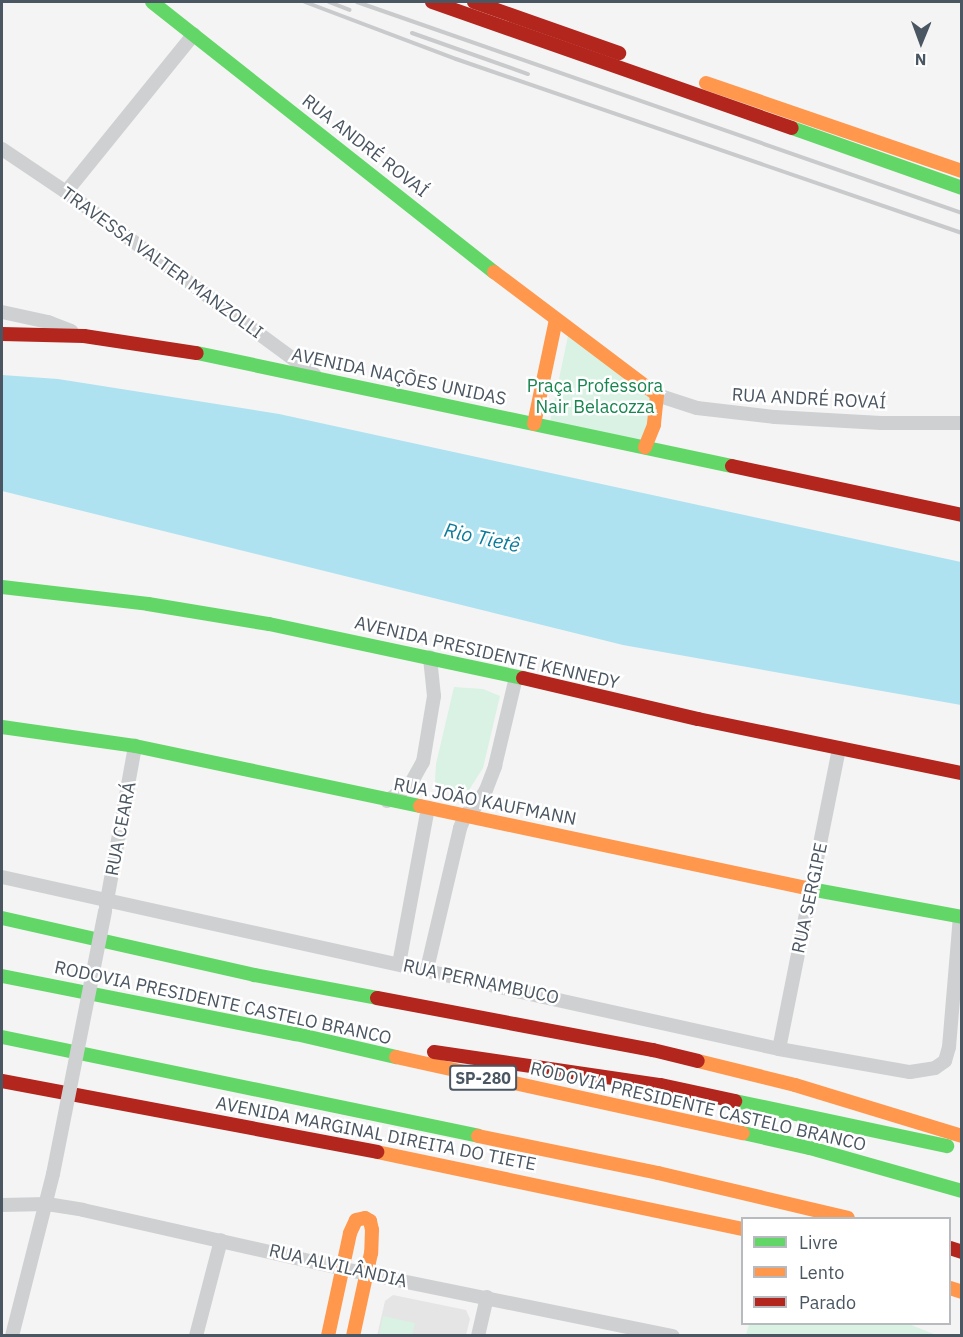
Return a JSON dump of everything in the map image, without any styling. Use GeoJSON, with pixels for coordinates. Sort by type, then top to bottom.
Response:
{"type":"FeatureCollection","features":[{"type":"Feature","properties":{"kind":"main road","name":"RUA ANDRÉ ROVAÍ"},"geometry":{"type":"LineString","coordinates":[[152,2],[556,320],[657,395]]}},
{"type":"Feature","properties":{"kind":"main road"},"geometry":{"type":"LineString","coordinates":[[432,2],[962,188]]}},
{"type":"Feature","properties":{"kind":"main road"},"geometry":{"type":"LineString","coordinates":[[474,2],[962,171]]}},
{"type":"Feature","properties":{"kind":"main road"},"geometry":{"type":"LineString","coordinates":[[534,424],[556,320]]}},
{"type":"Feature","properties":{"kind":"main road","name":"AVENIDA NAÇÕES UNIDAS"},"geometry":{"type":"LineString","coordinates":[[2,334],[84,336],[174,348],[962,515]]}},
{"type":"Feature","properties":{"kind":"main road"},"geometry":{"type":"LineString","coordinates":[[645,447],[654,425],[657,395]]}},
{"type":"Feature","properties":{"kind":"main road","name":"AVENIDA PRESIDENTE KENNEDY"},"geometry":{"type":"LineString","coordinates":[[2,587],[148,604],[269,624],[430,657],[676,714],[962,773]]}},
{"type":"Feature","properties":{"kind":"main road","name":"RUA JOÃO KAUFMANN"},"geometry":{"type":"LineString","coordinates":[[2,727],[135,746],[387,801],[466,814],[961,917]]}},
{"type":"Feature","properties":{"kind":"main road"},"geometry":{"type":"LineString","coordinates":[[2,918],[254,975],[653,1050],[795,1085],[962,1136]]}},
{"type":"Feature","properties":{"kind":"main road","name":"RODOVIA PRESIDENTE CASTELO BRANCO"},"geometry":{"type":"LineString","coordinates":[[2,976],[296,1034],[476,1076],[810,1148],[962,1191]]}},
{"type":"Feature","properties":{"kind":"main road"},"geometry":{"type":"LineString","coordinates":[[296,1034],[661,1085],[962,1150]]}},
{"type":"Feature","properties":{"kind":"main road"},"geometry":{"type":"LineString","coordinates":[[2,1036],[658,1173],[844,1217]]}},
{"type":"Feature","properties":{"kind":"main road","name":"AVENIDA MARGINAL DIREITA DO TIETE"},"geometry":{"type":"LineString","coordinates":[[3,1082],[468,1169],[741,1229]]}},
{"type":"Feature","properties":{"kind":"main road"},"geometry":{"type":"LineString","coordinates":[[328,1335],[354,1223],[360,1218],[365,1218],[370,1221],[372,1230],[367,1274],[353,1335]]}},
{"type":"Feature","properties":{"kind":"street"},"geometry":{"type":"LineString","coordinates":[[66,192],[194,34]]}},
{"type":"Feature","properties":{"kind":"street","name":"TRAVESSA VALTER MANZOLLI"},"geometry":{"type":"LineString","coordinates":[[2,149],[66,192],[321,379]]}},
{"type":"Feature","properties":{"kind":"street"},"geometry":{"type":"LineString","coordinates":[[2,312],[48,322],[84,336]]}},
{"type":"Feature","properties":{"kind":"street","name":"RUA ANDRÉ ROVAÍ"},"geometry":{"type":"LineString","coordinates":[[657,395],[697,408],[751,415],[881,423],[962,423]]}},
{"type":"Feature","properties":{"kind":"street"},"geometry":{"type":"LineString","coordinates":[[387,801],[410,785],[423,762],[434,696],[430,657]]}},
{"type":"Feature","properties":{"kind":"street"},"geometry":{"type":"LineString","coordinates":[[427,969],[460,828],[466,814],[480,801],[495,766],[516,677]]}},
{"type":"Feature","properties":{"kind":"street","name":"RUA CEARÁ"},"geometry":{"type":"LineString","coordinates":[[12,1335],[47,1204],[107,905],[135,746]]}},
{"type":"Feature","properties":{"kind":"street","name":"RUA SERGIPE"},"geometry":{"type":"LineString","coordinates":[[779,1049],[839,748]]}},
{"type":"Feature","properties":{"kind":"street"},"geometry":{"type":"LineString","coordinates":[[399,964],[428,808]]}},
{"type":"Feature","properties":{"kind":"street","name":"RUA PERNAMBUCO"},"geometry":{"type":"LineString","coordinates":[[2,877],[107,905],[427,969],[779,1049],[922,1072],[935,1068],[945,1061],[950,1047],[961,917]]}},
{"type":"Feature","properties":{"kind":"street","name":"RUA ALVILÂNDIA"},"geometry":{"type":"LineString","coordinates":[[2,1205],[47,1204],[487,1298],[613,1330],[673,1335]]}},
{"type":"Feature","properties":{"kind":"street"},"geometry":{"type":"LineString","coordinates":[[196,1335],[221,1240]]}},
{"type":"Feature","properties":{"kind":"street"},"geometry":{"type":"LineString","coordinates":[[478,1335],[487,1298]]}},
{"type":"Feature","properties":{"kind":"street"},"geometry":{"type":"LineString","coordinates":[[2,1334],[6,1335]]}},
{"type":"Feature","properties":{"kind":"shaded area"},"geometry":{"type":"Polygon","coordinates":[[[393,1295],[466,1310],[470,1319],[466,1335],[377,1336],[385,1301],[393,1295]]]}},
{"type":"Feature","properties":{"kind":"green space","name":"Praça Professora Nair Belacozza"},"geometry":{"type":"Polygon","coordinates":[[[569,331],[657,395],[645,447],[549,427],[569,331]]]}},
{"type":"Feature","properties":{"kind":"green space"},"geometry":{"type":"Polygon","coordinates":[[[454,687],[483,689],[500,696],[483,768],[469,790],[447,788],[435,782],[436,764],[454,687]]]}},
{"type":"Feature","properties":{"kind":"green space"},"geometry":{"type":"Polygon","coordinates":[[[383,1316],[415,1323],[412,1335],[379,1335],[383,1316]]]}},
{"type":"Feature","properties":{"kind":"green space"},"geometry":{"type":"Polygon","coordinates":[[[749,1325],[911,1325],[936,1335],[746,1335],[749,1325]]]}},
{"type":"Feature","properties":{"kind":"water","name":"Rio Tietê"},"geometry":{"type":"Polygon","coordinates":[[[2,375],[58,379],[279,414],[961,562],[961,705],[623,645],[2,491],[2,375]]]}},
{"type":"Feature","properties":{"kind":"railway"},"geometry":{"type":"LineString","coordinates":[[305,2],[456,59],[962,233]]}},
{"type":"Feature","properties":{"kind":"railway"},"geometry":{"type":"LineString","coordinates":[[329,2],[350,10]]}},
{"type":"Feature","properties":{"kind":"railway"},"geometry":{"type":"LineString","coordinates":[[357,2],[962,213]]}},
{"type":"Feature","properties":{"kind":"railway"},"geometry":{"type":"LineString","coordinates":[[412,33],[528,74]]}},
{"type":"Feature","properties":{"kind":"traffic: fast"},"geometry":{"type":"LineString","coordinates":[[152,2],[494,272]]}},
{"type":"Feature","properties":{"kind":"traffic: fast"},"geometry":{"type":"LineString","coordinates":[[792,128],[962,188]]}},
{"type":"Feature","properties":{"kind":"traffic: fast"},"geometry":{"type":"LineString","coordinates":[[197,353],[732,466]]}},
{"type":"Feature","properties":{"kind":"traffic: fast"},"geometry":{"type":"LineString","coordinates":[[2,587],[148,604],[269,624],[523,678]]}},
{"type":"Feature","properties":{"kind":"traffic: fast"},"geometry":{"type":"LineString","coordinates":[[2,727],[135,746],[420,806]]}},
{"type":"Feature","properties":{"kind":"traffic: fast"},"geometry":{"type":"LineString","coordinates":[[810,889],[962,917]]}},
{"type":"Feature","properties":{"kind":"traffic: fast"},"geometry":{"type":"LineString","coordinates":[[2,918],[254,975],[377,998]]}},
{"type":"Feature","properties":{"kind":"traffic: fast"},"geometry":{"type":"LineString","coordinates":[[2,976],[296,1034],[396,1057]]}},
{"type":"Feature","properties":{"kind":"traffic: fast"},"geometry":{"type":"LineString","coordinates":[[2,1037],[478,1136]]}},
{"type":"Feature","properties":{"kind":"traffic: fast"},"geometry":{"type":"LineString","coordinates":[[735,1101],[947,1146]]}},
{"type":"Feature","properties":{"kind":"traffic: fast"},"geometry":{"type":"LineString","coordinates":[[743,1133],[810,1148],[962,1191]]}},
{"type":"Feature","properties":{"kind":"traffic: slow"},"geometry":{"type":"LineString","coordinates":[[706,83],[962,171]]}},
{"type":"Feature","properties":{"kind":"traffic: slow"},"geometry":{"type":"LineString","coordinates":[[494,272],[657,395],[654,425],[645,447]]}},
{"type":"Feature","properties":{"kind":"traffic: slow"},"geometry":{"type":"LineString","coordinates":[[534,424],[556,320]]}},
{"type":"Feature","properties":{"kind":"traffic: slow"},"geometry":{"type":"LineString","coordinates":[[420,806],[810,889]]}},
{"type":"Feature","properties":{"kind":"traffic: slow"},"geometry":{"type":"LineString","coordinates":[[396,1057],[743,1133]]}},
{"type":"Feature","properties":{"kind":"traffic: slow"},"geometry":{"type":"LineString","coordinates":[[698,1061],[795,1085],[962,1136]]}},
{"type":"Feature","properties":{"kind":"traffic: slow"},"geometry":{"type":"LineString","coordinates":[[478,1136],[658,1173],[844,1217]]}},
{"type":"Feature","properties":{"kind":"traffic: slow"},"geometry":{"type":"LineString","coordinates":[[377,1152],[741,1229]]}},
{"type":"Feature","properties":{"kind":"traffic: slow"},"geometry":{"type":"LineString","coordinates":[[328,1336],[350,1233],[356,1220],[365,1218],[370,1221],[372,1230],[371,1253],[353,1336]]}},
{"type":"Feature","properties":{"kind":"traffic: slow"},"geometry":{"type":"LineString","coordinates":[[951,1288],[962,1292]]}},
{"type":"Feature","properties":{"kind":"traffic: jam"},"geometry":{"type":"LineString","coordinates":[[432,2],[792,128]]}},
{"type":"Feature","properties":{"kind":"traffic: jam"},"geometry":{"type":"LineString","coordinates":[[474,2],[619,53]]}},
{"type":"Feature","properties":{"kind":"traffic: jam"},"geometry":{"type":"LineString","coordinates":[[2,334],[84,336],[197,353]]}},
{"type":"Feature","properties":{"kind":"traffic: jam"},"geometry":{"type":"LineString","coordinates":[[732,466],[962,515]]}},
{"type":"Feature","properties":{"kind":"traffic: jam"},"geometry":{"type":"LineString","coordinates":[[523,678],[698,719],[962,773]]}},
{"type":"Feature","properties":{"kind":"traffic: jam"},"geometry":{"type":"LineString","coordinates":[[377,998],[653,1050],[698,1061]]}},
{"type":"Feature","properties":{"kind":"traffic: jam"},"geometry":{"type":"LineString","coordinates":[[434,1052],[661,1085],[735,1101]]}},
{"type":"Feature","properties":{"kind":"traffic: jam"},"geometry":{"type":"LineString","coordinates":[[2,1081],[377,1152]]}},
{"type":"Feature","properties":{"kind":"traffic: jam"},"geometry":{"type":"LineString","coordinates":[[951,1248],[962,1252]]}}]}
